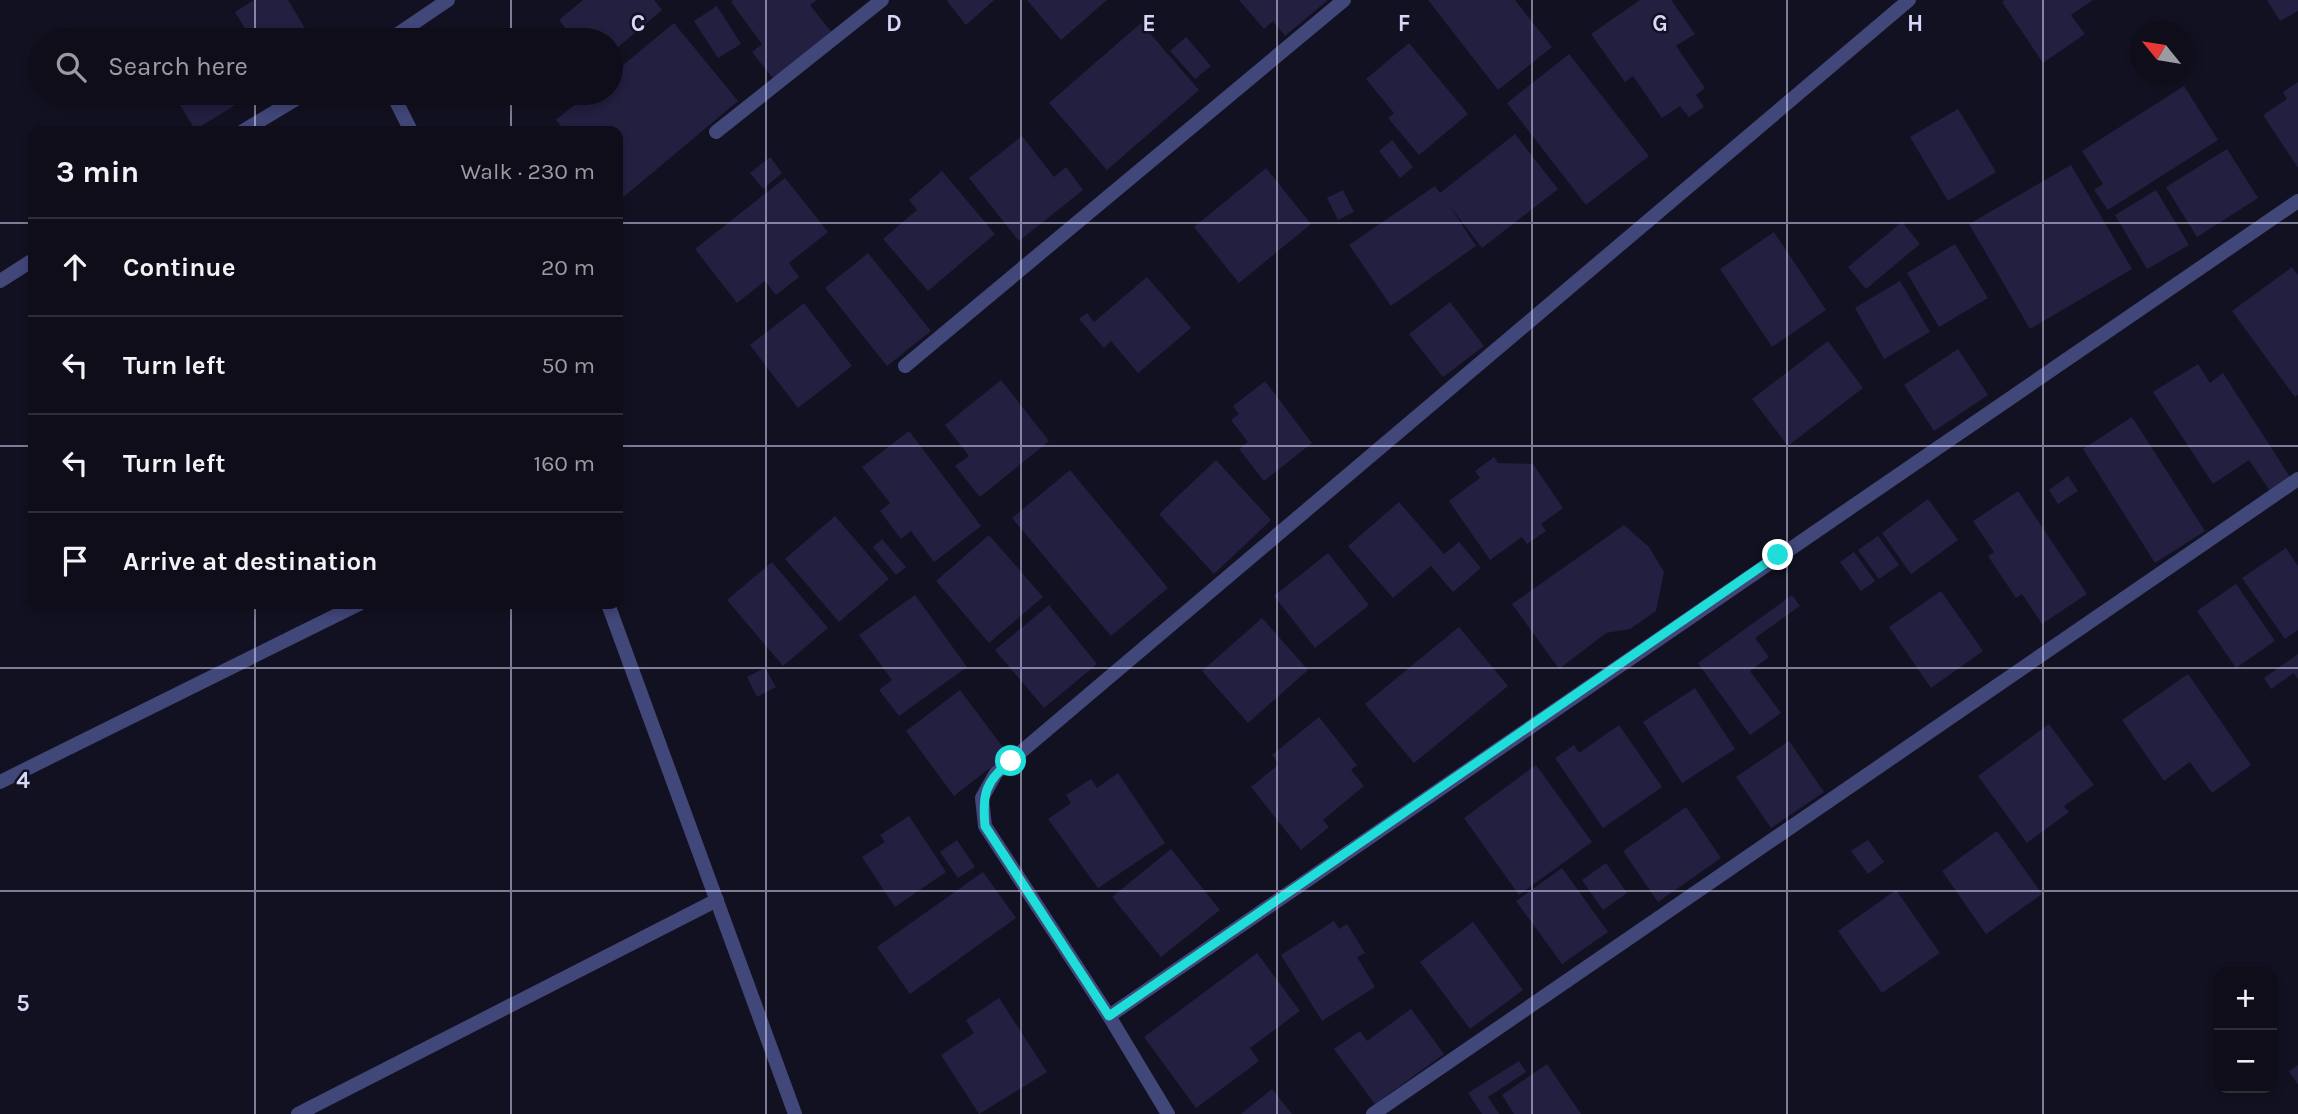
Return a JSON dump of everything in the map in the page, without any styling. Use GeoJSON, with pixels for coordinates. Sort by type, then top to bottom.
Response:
{"type":"FeatureCollection","features":[{"type":"Feature","properties":{"kind":"street"},"geometry":{"type":"LineString","coordinates":[[406,28],[447,0]]}},
{"type":"Feature","properties":{"kind":"street"},"geometry":{"type":"LineString","coordinates":[[716,132],[882,0]]}},
{"type":"Feature","properties":{"kind":"street"},"geometry":{"type":"LineString","coordinates":[[905,366],[1344,0]]}},
{"type":"Feature","properties":{"kind":"street"},"geometry":{"type":"LineString","coordinates":[[1168,1114],[1109,1016],[985,826],[982,798],[996,773],[1909,0]]}},
{"type":"Feature","properties":{"kind":"street"},"geometry":{"type":"LineString","coordinates":[[251,126],[286,105]]}},
{"type":"Feature","properties":{"kind":"street"},"geometry":{"type":"LineString","coordinates":[[398,105],[408,126]]}},
{"type":"Feature","properties":{"kind":"street"},"geometry":{"type":"LineString","coordinates":[[1109,1016],[2298,201]]}},
{"type":"Feature","properties":{"kind":"street"},"geometry":{"type":"LineString","coordinates":[[0,281],[28,263]]}},
{"type":"Feature","properties":{"kind":"street"},"geometry":{"type":"LineString","coordinates":[[1373,1114],[2298,478]]}},
{"type":"Feature","properties":{"kind":"street"},"geometry":{"type":"LineString","coordinates":[[0,782],[349,609]]}},
{"type":"Feature","properties":{"kind":"street"},"geometry":{"type":"LineString","coordinates":[[610,609],[794,1114]]}},
{"type":"Feature","properties":{"kind":"street"},"geometry":{"type":"LineString","coordinates":[[299,1114],[717,900]]}},
{"type":"Feature","properties":{"kind":"building"},"geometry":{"type":"Polygon","coordinates":[[[254,0],[288,0],[305,28],[245,28],[235,12],[254,0]]]}},
{"type":"Feature","properties":{"kind":"building"},"geometry":{"type":"Polygon","coordinates":[[[583,0],[654,0],[662,10],[623,43],[623,28],[565,28],[559,20],[583,0]]]}},
{"type":"Feature","properties":{"kind":"building"},"geometry":{"type":"Polygon","coordinates":[[[817,0],[810,5],[833,34],[775,81],[752,52],[762,44],[731,2],[817,0]]]}},
{"type":"Feature","properties":{"kind":"building"},"geometry":{"type":"Polygon","coordinates":[[[948,0],[994,0],[966,25],[947,1],[948,0]]]}},
{"type":"Feature","properties":{"kind":"building"},"geometry":{"type":"Polygon","coordinates":[[[1027,0],[1107,0],[1061,40],[1027,0]]]}},
{"type":"Feature","properties":{"kind":"building"},"geometry":{"type":"Polygon","coordinates":[[[1239,0],[1328,0],[1285,36],[1273,21],[1264,29],[1239,0]]]}},
{"type":"Feature","properties":{"kind":"building"},"geometry":{"type":"Polygon","coordinates":[[[1428,0],[1515,0],[1552,47],[1498,90],[1428,0]]]}},
{"type":"Feature","properties":{"kind":"building"},"geometry":{"type":"Polygon","coordinates":[[[1640,0],[1671,0],[1695,34],[1676,46],[1705,88],[1696,95],[1704,107],[1689,117],[1680,106],[1662,118],[1633,76],[1625,82],[1591,34],[1640,0]]]}},
{"type":"Feature","properties":{"kind":"building"},"geometry":{"type":"Polygon","coordinates":[[[2093,0],[2071,15],[2085,34],[2043,63],[2002,2],[2093,0]]]}},
{"type":"Feature","properties":{"kind":"building"},"geometry":{"type":"Polygon","coordinates":[[[2267,0],[2298,0],[2298,11],[2280,21],[2267,0]]]}},
{"type":"Feature","properties":{"kind":"building"},"geometry":{"type":"Polygon","coordinates":[[[717,6],[741,44],[718,58],[694,21],[717,6]]]}},
{"type":"Feature","properties":{"kind":"building"},"geometry":{"type":"Polygon","coordinates":[[[674,23],[738,101],[623,197],[623,126],[561,126],[556,120],[574,105],[623,105],[623,65],[674,23]]]}},
{"type":"Feature","properties":{"kind":"building"},"geometry":{"type":"Polygon","coordinates":[[[1141,23],[1199,90],[1107,170],[1049,103],[1141,23]]]}},
{"type":"Feature","properties":{"kind":"building"},"geometry":{"type":"Polygon","coordinates":[[[1186,37],[1211,66],[1195,79],[1170,51],[1186,37]]]}},
{"type":"Feature","properties":{"kind":"building"},"geometry":{"type":"Polygon","coordinates":[[[1409,43],[1468,114],[1419,155],[1388,118],[1394,113],[1366,79],[1409,43]]]}},
{"type":"Feature","properties":{"kind":"building"},"geometry":{"type":"Polygon","coordinates":[[[1569,54],[1649,156],[1586,205],[1507,103],[1569,54]]]}},
{"type":"Feature","properties":{"kind":"building"},"geometry":{"type":"Polygon","coordinates":[[[2298,82],[2298,168],[2263,115],[2287,99],[2283,92],[2298,82]]]}},
{"type":"Feature","properties":{"kind":"building"},"geometry":{"type":"Polygon","coordinates":[[[2184,86],[2218,140],[2108,210],[2094,190],[2103,184],[2082,151],[2184,86]]]}},
{"type":"Feature","properties":{"kind":"building"},"geometry":{"type":"Polygon","coordinates":[[[180,105],[235,105],[201,126],[193,126],[180,105]]]}},
{"type":"Feature","properties":{"kind":"building"},"geometry":{"type":"Polygon","coordinates":[[[1958,109],[1996,172],[1948,201],[1910,137],[1958,109]]]}},
{"type":"Feature","properties":{"kind":"building"},"geometry":{"type":"Polygon","coordinates":[[[1515,134],[1558,189],[1482,248],[1449,205],[1476,246],[1391,306],[1349,245],[1435,186],[1440,193],[1515,134]]]}},
{"type":"Feature","properties":{"kind":"building"},"geometry":{"type":"Polygon","coordinates":[[[1022,136],[1054,177],[1066,167],[1083,190],[1019,241],[969,178],[1022,136]]]}},
{"type":"Feature","properties":{"kind":"building"},"geometry":{"type":"Polygon","coordinates":[[[1392,140],[1413,167],[1400,178],[1379,151],[1392,140]]]}},
{"type":"Feature","properties":{"kind":"building"},"geometry":{"type":"Polygon","coordinates":[[[2227,149],[2258,198],[2197,237],[2166,187],[2227,149]]]}},
{"type":"Feature","properties":{"kind":"building"},"geometry":{"type":"Polygon","coordinates":[[[770,157],[782,173],[763,189],[750,173],[770,157]]]}},
{"type":"Feature","properties":{"kind":"building"},"geometry":{"type":"Polygon","coordinates":[[[2071,165],[2132,269],[2030,329],[1969,224],[2071,165]]]}},
{"type":"Feature","properties":{"kind":"building"},"geometry":{"type":"Polygon","coordinates":[[[1266,168],[1311,224],[1239,283],[1194,227],[1266,168]]]}},
{"type":"Feature","properties":{"kind":"building"},"geometry":{"type":"Polygon","coordinates":[[[942,171],[995,234],[928,291],[883,239],[917,210],[909,200],[942,171]]]}},
{"type":"Feature","properties":{"kind":"building"},"geometry":{"type":"Polygon","coordinates":[[[785,178],[828,232],[789,263],[799,277],[776,295],[765,281],[737,303],[695,249],[785,178]]]}},
{"type":"Feature","properties":{"kind":"building"},"geometry":{"type":"Polygon","coordinates":[[[1343,190],[1354,212],[1338,220],[1327,198],[1343,190]]]}},
{"type":"Feature","properties":{"kind":"building"},"geometry":{"type":"Polygon","coordinates":[[[2156,190],[2189,245],[2147,269],[2115,215],[2156,190]]]}},
{"type":"Feature","properties":{"kind":"building"},"geometry":{"type":"Polygon","coordinates":[[[1902,222],[1920,244],[1866,289],[1848,267],[1902,222]]]}},
{"type":"Feature","properties":{"kind":"building"},"geometry":{"type":"Polygon","coordinates":[[[1774,232],[1826,310],[1772,347],[1720,269],[1774,232]]]}},
{"type":"Feature","properties":{"kind":"building"},"geometry":{"type":"Polygon","coordinates":[[[1955,244],[1988,298],[1939,327],[1907,273],[1955,244]]]}},
{"type":"Feature","properties":{"kind":"building"},"geometry":{"type":"Polygon","coordinates":[[[868,253],[931,331],[887,366],[825,288],[868,253]]]}},
{"type":"Feature","properties":{"kind":"building"},"geometry":{"type":"Polygon","coordinates":[[[2292,267],[2298,275],[2298,395],[2295,397],[2232,311],[2292,267]]]}},
{"type":"Feature","properties":{"kind":"building"},"geometry":{"type":"Polygon","coordinates":[[[1147,277],[1191,328],[1138,373],[1111,341],[1104,348],[1079,319],[1087,313],[1094,322],[1147,277]]]}},
{"type":"Feature","properties":{"kind":"building"},"geometry":{"type":"Polygon","coordinates":[[[1900,281],[1930,332],[1884,359],[1855,308],[1900,281]]]}},
{"type":"Feature","properties":{"kind":"building"},"geometry":{"type":"Polygon","coordinates":[[[1450,302],[1484,346],[1443,377],[1409,334],[1450,302]]]}},
{"type":"Feature","properties":{"kind":"building"},"geometry":{"type":"Polygon","coordinates":[[[804,303],[852,366],[798,408],[750,345],[804,303]]]}},
{"type":"Feature","properties":{"kind":"building"},"geometry":{"type":"Polygon","coordinates":[[[1828,341],[1863,388],[1788,446],[1752,399],[1828,341]]]}},
{"type":"Feature","properties":{"kind":"building"},"geometry":{"type":"Polygon","coordinates":[[[1958,349],[1988,395],[1934,431],[1904,385],[1958,349]]]}},
{"type":"Feature","properties":{"kind":"building"},"geometry":{"type":"Polygon","coordinates":[[[2198,364],[2210,383],[2223,373],[2292,480],[2272,494],[2249,460],[2213,484],[2153,392],[2198,364]]]}},
{"type":"Feature","properties":{"kind":"building"},"geometry":{"type":"Polygon","coordinates":[[[1001,380],[1049,441],[980,497],[955,466],[969,456],[945,425],[1001,380]]]}},
{"type":"Feature","properties":{"kind":"building"},"geometry":{"type":"Polygon","coordinates":[[[1265,381],[1312,443],[1264,481],[1239,449],[1248,442],[1231,420],[1239,414],[1233,406],[1265,381]]]}},
{"type":"Feature","properties":{"kind":"building"},"geometry":{"type":"Polygon","coordinates":[[[2132,417],[2205,531],[2155,563],[2083,449],[2132,417]]]}},
{"type":"Feature","properties":{"kind":"building"},"geometry":{"type":"Polygon","coordinates":[[[909,431],[981,526],[934,562],[911,531],[901,539],[880,511],[890,503],[862,467],[909,431]]]}},
{"type":"Feature","properties":{"kind":"building"},"geometry":{"type":"Polygon","coordinates":[[[1494,457],[1498,463],[1533,464],[1563,508],[1541,524],[1546,531],[1527,544],[1522,537],[1490,560],[1449,501],[1480,478],[1475,471],[1494,457]]]}},
{"type":"Feature","properties":{"kind":"building"},"geometry":{"type":"Polygon","coordinates":[[[1216,460],[1271,520],[1214,574],[1159,514],[1216,460]]]}},
{"type":"Feature","properties":{"kind":"building"},"geometry":{"type":"Polygon","coordinates":[[[1070,470],[1168,588],[1111,636],[1012,518],[1070,470]]]}},
{"type":"Feature","properties":{"kind":"building"},"geometry":{"type":"Polygon","coordinates":[[[2068,476],[2078,491],[2058,504],[2049,490],[2068,476]]]}},
{"type":"Feature","properties":{"kind":"building"},"geometry":{"type":"Polygon","coordinates":[[[2018,491],[2087,594],[2042,624],[2022,594],[2016,598],[1988,556],[1994,552],[1973,521],[2018,491]]]}},
{"type":"Feature","properties":{"kind":"building"},"geometry":{"type":"Polygon","coordinates":[[[1928,499],[1958,540],[1911,574],[1882,533],[1928,499]]]}},
{"type":"Feature","properties":{"kind":"building"},"geometry":{"type":"Polygon","coordinates":[[[1399,502],[1444,554],[1459,542],[1481,568],[1453,592],[1431,566],[1393,598],[1348,546],[1399,502]]]}},
{"type":"Feature","properties":{"kind":"building"},"geometry":{"type":"Polygon","coordinates":[[[835,516],[889,579],[839,622],[785,559],[835,516]]]}},
{"type":"Feature","properties":{"kind":"building"},"geometry":{"type":"Polygon","coordinates":[[[1624,525],[1649,547],[1664,572],[1656,611],[1630,629],[1606,633],[1559,669],[1512,604],[1624,525]]]}},
{"type":"Feature","properties":{"kind":"building"},"geometry":{"type":"Polygon","coordinates":[[[989,535],[1043,597],[989,643],[936,581],[989,535]]]}},
{"type":"Feature","properties":{"kind":"building"},"geometry":{"type":"Polygon","coordinates":[[[1878,536],[1899,565],[1879,579],[1858,550],[1878,536]]]}},
{"type":"Feature","properties":{"kind":"building"},"geometry":{"type":"Polygon","coordinates":[[[882,539],[906,567],[896,575],[873,547],[882,539]]]}},
{"type":"Feature","properties":{"kind":"building"},"geometry":{"type":"Polygon","coordinates":[[[2286,548],[2298,566],[2298,630],[2285,639],[2242,578],[2286,548]]]}},
{"type":"Feature","properties":{"kind":"building"},"geometry":{"type":"Polygon","coordinates":[[[1854,552],[1875,581],[1861,591],[1840,562],[1854,552]]]}},
{"type":"Feature","properties":{"kind":"building"},"geometry":{"type":"Polygon","coordinates":[[[1328,553],[1369,605],[1315,648],[1274,596],[1328,553]]]}},
{"type":"Feature","properties":{"kind":"building"},"geometry":{"type":"Polygon","coordinates":[[[772,562],[828,628],[783,666],[727,600],[772,562]]]}},
{"type":"Feature","properties":{"kind":"building"},"geometry":{"type":"Polygon","coordinates":[[[2236,584],[2275,641],[2236,668],[2197,611],[2236,584]]]}},
{"type":"Feature","properties":{"kind":"building"},"geometry":{"type":"Polygon","coordinates":[[[1941,591],[1983,651],[1931,688],[1889,627],[1941,591]]]}},
{"type":"Feature","properties":{"kind":"building"},"geometry":{"type":"Polygon","coordinates":[[[915,595],[967,667],[899,716],[879,690],[892,680],[859,635],[915,595]]]}},
{"type":"Feature","properties":{"kind":"building"},"geometry":{"type":"Polygon","coordinates":[[[1792,595],[1800,606],[1755,638],[1769,657],[1750,671],[1781,713],[1750,735],[1698,663],[1792,595]]]}},
{"type":"Feature","properties":{"kind":"building"},"geometry":{"type":"Polygon","coordinates":[[[1049,605],[1097,664],[1044,708],[995,650],[1049,605]]]}},
{"type":"Feature","properties":{"kind":"building"},"geometry":{"type":"Polygon","coordinates":[[[1262,618],[1308,670],[1248,723],[1202,671],[1262,618]]]}},
{"type":"Feature","properties":{"kind":"building"},"geometry":{"type":"Polygon","coordinates":[[[1459,627],[1508,686],[1414,763],[1365,704],[1459,627]]]}},
{"type":"Feature","properties":{"kind":"building"},"geometry":{"type":"Polygon","coordinates":[[[2298,654],[2298,679],[2294,673],[2271,689],[2264,678],[2298,654]]]}},
{"type":"Feature","properties":{"kind":"building"},"geometry":{"type":"Polygon","coordinates":[[[765,668],[776,687],[757,697],[747,677],[765,668]]]}},
{"type":"Feature","properties":{"kind":"building"},"geometry":{"type":"Polygon","coordinates":[[[2188,674],[2251,765],[2212,793],[2190,762],[2164,781],[2122,720],[2188,674]]]}},
{"type":"Feature","properties":{"kind":"building"},"geometry":{"type":"Polygon","coordinates":[[[1695,688],[1735,749],[1682,783],[1643,722],[1695,688]]]}},
{"type":"Feature","properties":{"kind":"building"},"geometry":{"type":"Polygon","coordinates":[[[960,690],[1008,754],[954,796],[906,731],[960,690]]]}},
{"type":"Feature","properties":{"kind":"building"},"geometry":{"type":"Polygon","coordinates":[[[1319,717],[1357,765],[1351,770],[1364,786],[1323,820],[1329,827],[1301,850],[1251,787],[1279,764],[1272,755],[1319,717]]]}},
{"type":"Feature","properties":{"kind":"building"},"geometry":{"type":"Polygon","coordinates":[[[2049,724],[2094,785],[2064,806],[2069,812],[2027,843],[1978,776],[2049,724]]]}},
{"type":"Feature","properties":{"kind":"building"},"geometry":{"type":"Polygon","coordinates":[[[1619,725],[1662,787],[1603,828],[1555,758],[1574,745],[1579,753],[1619,725]]]}},
{"type":"Feature","properties":{"kind":"building"},"geometry":{"type":"Polygon","coordinates":[[[1789,741],[1824,792],[1771,828],[1736,777],[1789,741]]]}},
{"type":"Feature","properties":{"kind":"building"},"geometry":{"type":"Polygon","coordinates":[[[1536,765],[1592,842],[1519,895],[1464,818],[1536,765]]]}},
{"type":"Feature","properties":{"kind":"building"},"geometry":{"type":"Polygon","coordinates":[[[1118,773],[1165,843],[1098,888],[1048,819],[1071,803],[1066,795],[1091,779],[1097,788],[1118,773]]]}},
{"type":"Feature","properties":{"kind":"building"},"geometry":{"type":"Polygon","coordinates":[[[1686,807],[1721,858],[1658,902],[1623,851],[1686,807]]]}},
{"type":"Feature","properties":{"kind":"building"},"geometry":{"type":"Polygon","coordinates":[[[909,816],[946,872],[895,907],[862,857],[885,842],[880,835],[909,816]]]}},
{"type":"Feature","properties":{"kind":"building"},"geometry":{"type":"Polygon","coordinates":[[[1997,831],[2042,894],[1986,934],[1942,871],[1997,831]]]}},
{"type":"Feature","properties":{"kind":"building"},"geometry":{"type":"Polygon","coordinates":[[[957,840],[975,867],[958,878],[940,852],[957,840]]]}},
{"type":"Feature","properties":{"kind":"building"},"geometry":{"type":"Polygon","coordinates":[[[1868,840],[1884,862],[1868,874],[1851,851],[1868,840]]]}},
{"type":"Feature","properties":{"kind":"building"},"geometry":{"type":"Polygon","coordinates":[[[1171,849],[1220,910],[1161,957],[1112,897],[1171,849]]]}},
{"type":"Feature","properties":{"kind":"building"},"geometry":{"type":"Polygon","coordinates":[[[1606,863],[1627,893],[1603,910],[1582,880],[1606,863]]]}},
{"type":"Feature","properties":{"kind":"building"},"geometry":{"type":"Polygon","coordinates":[[[1562,868],[1608,932],[1562,964],[1516,901],[1562,868]]]}},
{"type":"Feature","properties":{"kind":"building"},"geometry":{"type":"Polygon","coordinates":[[[983,872],[1016,918],[910,994],[877,947],[983,872]]]}},
{"type":"Feature","properties":{"kind":"building"},"geometry":{"type":"Polygon","coordinates":[[[1896,890],[1940,953],[1882,993],[1838,931],[1896,890]]]}},
{"type":"Feature","properties":{"kind":"building"},"geometry":{"type":"Polygon","coordinates":[[[1334,921],[1339,929],[1347,924],[1365,953],[1357,957],[1375,987],[1322,1021],[1281,955],[1334,921]]]}},
{"type":"Feature","properties":{"kind":"building"},"geometry":{"type":"Polygon","coordinates":[[[1473,922],[1523,990],[1470,1029],[1420,962],[1473,922]]]}},
{"type":"Feature","properties":{"kind":"building"},"geometry":{"type":"Polygon","coordinates":[[[1257,953],[1300,1011],[1250,1048],[1259,1061],[1196,1108],[1144,1037],[1257,953]]]}},
{"type":"Feature","properties":{"kind":"building"},"geometry":{"type":"Polygon","coordinates":[[[999,998],[1047,1072],[979,1114],[941,1055],[974,1033],[966,1020],[999,998]]]}},
{"type":"Feature","properties":{"kind":"building"},"geometry":{"type":"Polygon","coordinates":[[[1411,1009],[1444,1054],[1375,1104],[1334,1049],[1360,1031],[1367,1041],[1411,1009]]]}},
{"type":"Feature","properties":{"kind":"building"},"geometry":{"type":"Polygon","coordinates":[[[1519,1061],[1526,1072],[1488,1097],[1499,1114],[1482,1114],[1468,1093],[1519,1061]]]}},
{"type":"Feature","properties":{"kind":"building"},"geometry":{"type":"Polygon","coordinates":[[[1547,1064],[1581,1114],[1514,1114],[1502,1095],[1547,1064]]]}},
{"type":"Feature","properties":{"kind":"building"},"geometry":{"type":"Polygon","coordinates":[[[2298,1065],[2298,1085],[2289,1071],[2298,1065]]]}},
{"type":"Feature","properties":{"kind":"building"},"geometry":{"type":"Polygon","coordinates":[[[1272,1089],[1292,1114],[1241,1114],[1272,1089]]]}},
{"type":"Feature","properties":{"kind":"route"},"geometry":{"type":"LineString","coordinates":[[1011,761],[996,773],[982,798],[985,826],[1109,1016],[1778,555]]}}]}
